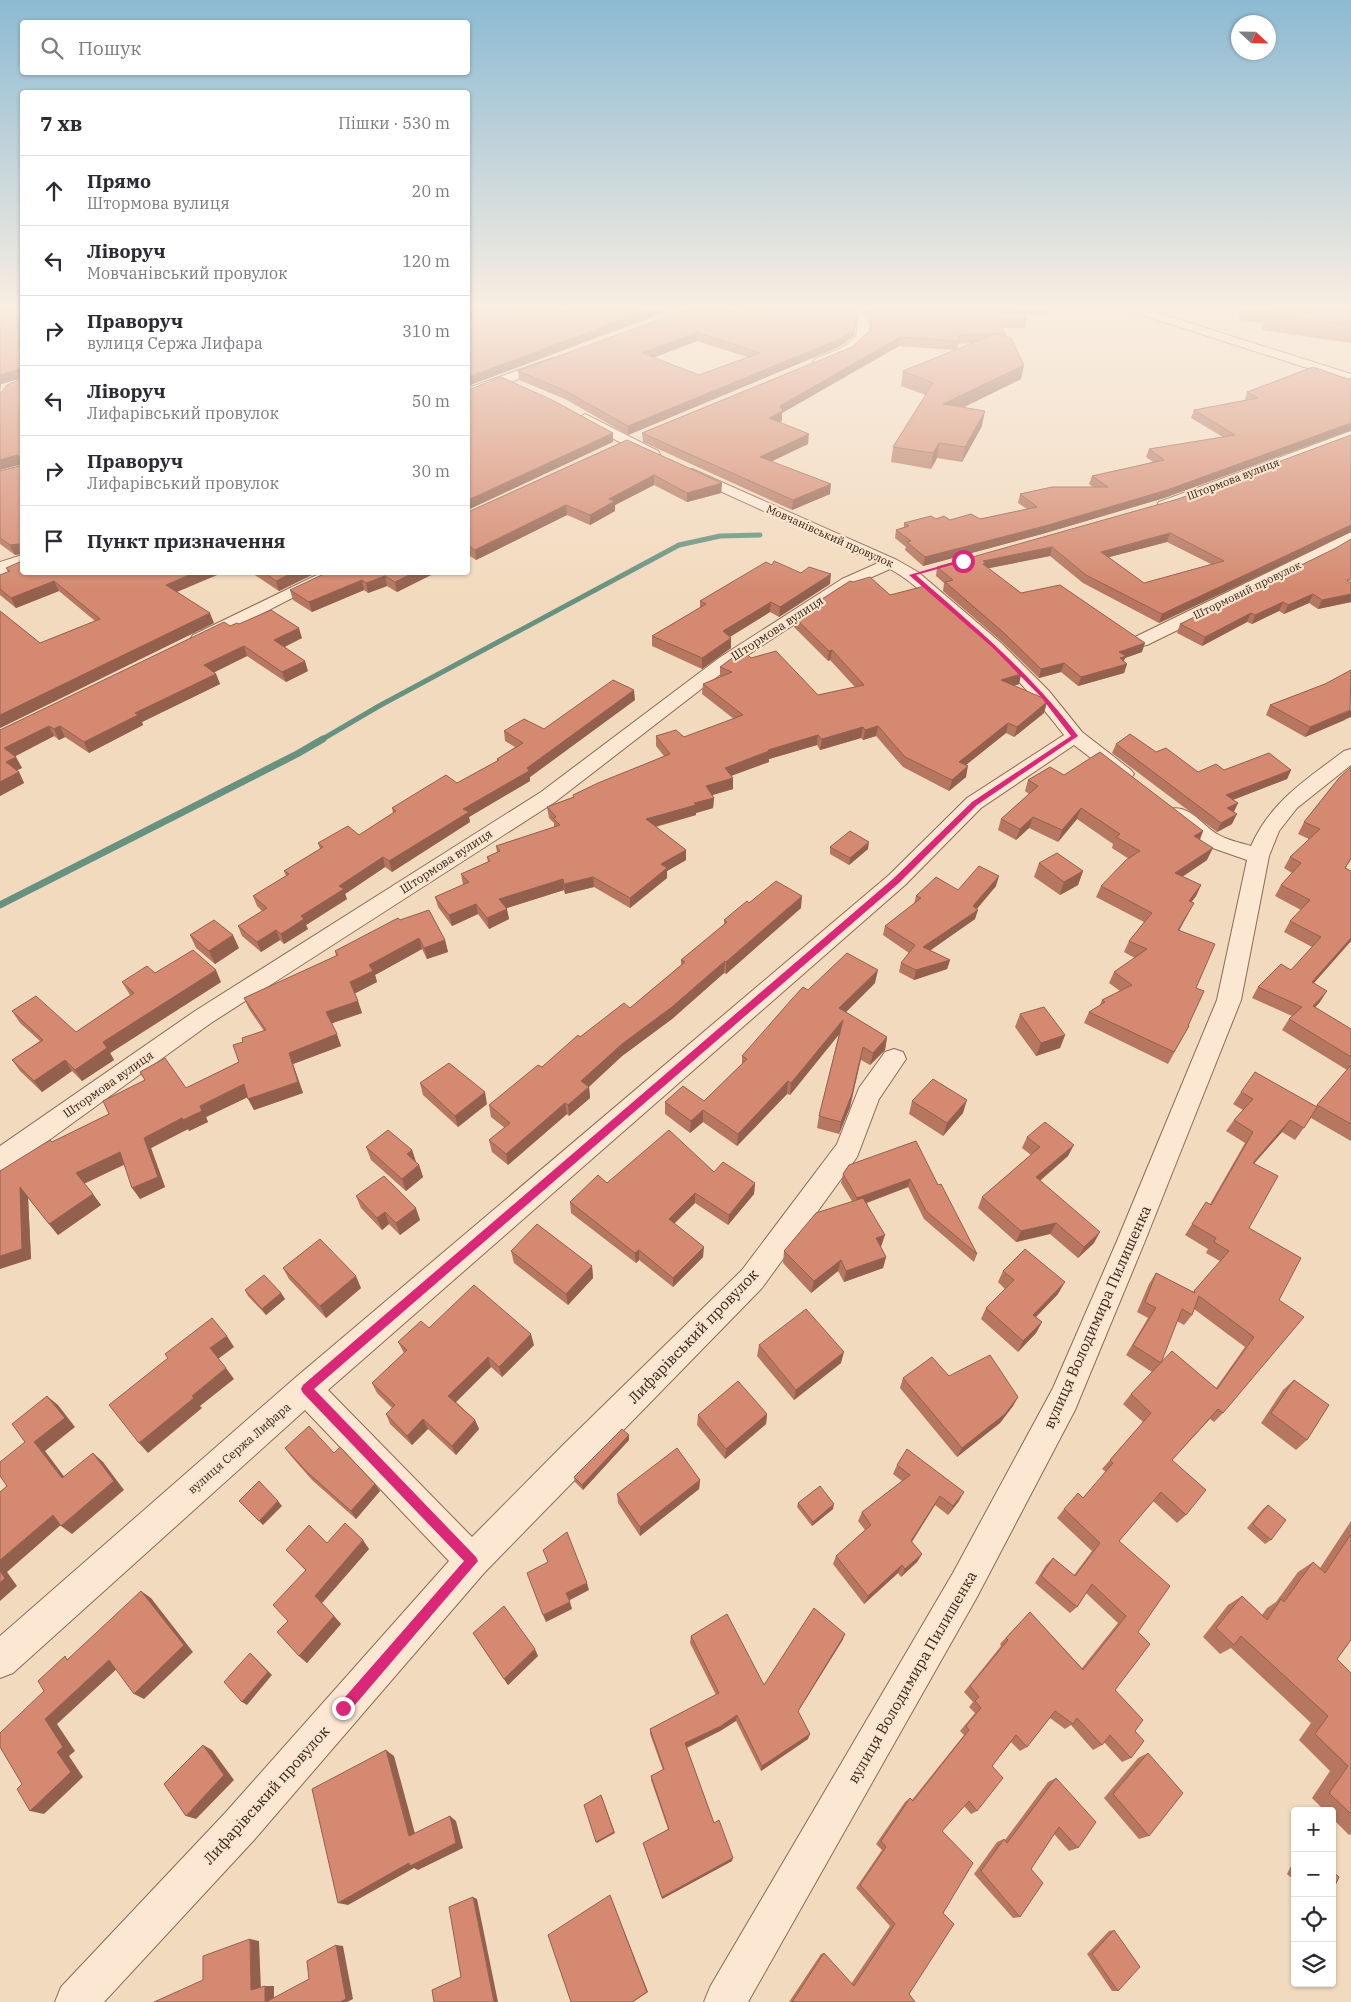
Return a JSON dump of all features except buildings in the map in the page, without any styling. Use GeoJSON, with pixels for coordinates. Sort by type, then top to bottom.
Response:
{"type":"FeatureCollection","features":[{"type":"Feature","properties":{"kind":"street","name":"Мовчанівський провулок"},"geometry":{"type":"LineString","coordinates":[[567,408],[627,442],[891,563],[912,575],[995,647],[1043,695],[1075,736],[1136,782]]}},
{"type":"Feature","properties":{"kind":"street"},"geometry":{"type":"LineString","coordinates":[[610,450],[646,434]]}},
{"type":"Feature","properties":{"kind":"street","name":"Штормова вулиця"},"geometry":{"type":"LineString","coordinates":[[1151,508],[1351,436]]}},
{"type":"Feature","properties":{"kind":"street","name":"Штормовий провулок"},"geometry":{"type":"LineString","coordinates":[[1141,640],[1325,552],[1351,537]]}},
{"type":"Feature","properties":{"kind":"street"},"geometry":{"type":"LineString","coordinates":[[0,569],[20,561]]}},
{"type":"Feature","properties":{"kind":"street","name":"Штормова вулиця"},"geometry":{"type":"LineString","coordinates":[[0,1161],[202,1017],[548,797],[747,647],[848,582],[891,563]]}},
{"type":"Feature","properties":{"kind":"street"},"geometry":{"type":"LineString","coordinates":[[912,575],[930,570]]}},
{"type":"Feature","properties":{"kind":"street"},"geometry":{"type":"LineString","coordinates":[[186,645],[330,575]]}},
{"type":"Feature","properties":{"kind":"street","name":"вулиця Сержа Лифара"},"geometry":{"type":"LineString","coordinates":[[0,1660],[306,1389],[897,880],[974,803],[1075,736]]}},
{"type":"Feature","properties":{"kind":"street","name":"вулиця Володимира Пилишенка"},"geometry":{"type":"LineString","coordinates":[[725,2002],[965,1585],[1064,1400],[1229,1000],[1258,856],[1269,829],[1290,803],[1351,756]]}},
{"type":"Feature","properties":{"kind":"street"},"geometry":{"type":"LineString","coordinates":[[1166,805],[1212,840],[1258,856]]}},
{"type":"Feature","properties":{"kind":"street","name":"Лифарівський провулок"},"geometry":{"type":"LineString","coordinates":[[76,2002],[240,1826],[472,1561],[576,1454],[752,1279],[848,1150],[868,1095],[894,1059]]}},
{"type":"Feature","properties":{"kind":"street"},"geometry":{"type":"LineString","coordinates":[[306,1389],[472,1561]]}},
{"type":"Feature","properties":{"kind":"waterway"},"geometry":{"type":"LineString","coordinates":[[321,740],[379,706],[679,545],[720,536],[760,535]]}},
{"type":"Feature","properties":{"kind":"waterway"},"geometry":{"type":"LineString","coordinates":[[0,905],[323,739]]}},
{"type":"Feature","properties":{"kind":"route"},"geometry":{"type":"LineString","coordinates":[[343,1708],[472,1561],[306,1389],[897,880],[974,803],[1075,736],[1043,695],[995,647],[912,575],[963,561]]}}]}
